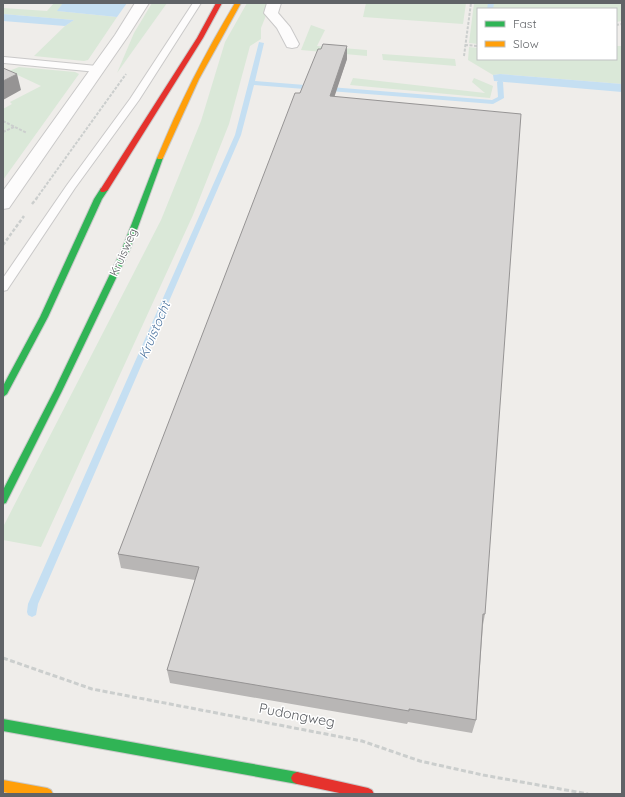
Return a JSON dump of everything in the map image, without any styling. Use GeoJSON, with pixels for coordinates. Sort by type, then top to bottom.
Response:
{"type":"FeatureCollection","features":[{"type":"Feature","properties":{"kind":"main road"},"geometry":{"type":"LineString","coordinates":[[3,394],[44,317],[98,199],[200,38],[219,3]]}},
{"type":"Feature","properties":{"kind":"main road","name":"Kruisweg"},"geometry":{"type":"LineString","coordinates":[[3,500],[58,391],[126,249],[175,120],[216,39],[238,3]]}},
{"type":"Feature","properties":{"kind":"main road"},"geometry":{"type":"LineString","coordinates":[[3,725],[333,785],[368,794]]}},
{"type":"Feature","properties":{"kind":"main road"},"geometry":{"type":"LineString","coordinates":[[3,786],[47,794]]}},
{"type":"Feature","properties":{"kind":"street"},"geometry":{"type":"LineString","coordinates":[[3,204],[121,36],[142,3]]}},
{"type":"Feature","properties":{"kind":"street"},"geometry":{"type":"LineString","coordinates":[[274,3],[270,13],[284,27],[292,44]]}},
{"type":"Feature","properties":{"kind":"lane"},"geometry":{"type":"LineString","coordinates":[[3,287],[134,100],[197,3]]}},
{"type":"Feature","properties":{"kind":"lane"},"geometry":{"type":"LineString","coordinates":[[4,60],[97,69]]}},
{"type":"Feature","properties":{"kind":"path"},"geometry":{"type":"LineString","coordinates":[[464,56],[471,3]]}},
{"type":"Feature","properties":{"kind":"path"},"geometry":{"type":"LineString","coordinates":[[465,45],[477,46]]}},
{"type":"Feature","properties":{"kind":"path"},"geometry":{"type":"LineString","coordinates":[[30,207],[130,69]]}},
{"type":"Feature","properties":{"kind":"path"},"geometry":{"type":"LineString","coordinates":[[3,121],[46,141]]}},
{"type":"Feature","properties":{"kind":"path"},"geometry":{"type":"LineString","coordinates":[[3,132],[14,127]]}},
{"type":"Feature","properties":{"kind":"path"},"geometry":{"type":"LineString","coordinates":[[3,245],[26,214]]}},
{"type":"Feature","properties":{"kind":"path","name":"Pudongweg"},"geometry":{"type":"LineString","coordinates":[[3,658],[92,690],[362,741],[420,761],[483,775],[588,794]]}},
{"type":"Feature","properties":{"kind":"green space"},"geometry":{"type":"Polygon","coordinates":[[[54,3],[63,3],[58,11],[117,17],[88,60],[84,61],[34,56],[65,26],[74,20],[3,14],[3,8],[47,11],[54,3]]]}},
{"type":"Feature","properties":{"kind":"green space"},"geometry":{"type":"Polygon","coordinates":[[[152,3],[167,3],[117,73],[134,33],[152,3]]]}},
{"type":"Feature","properties":{"kind":"green space"},"geometry":{"type":"Polygon","coordinates":[[[247,3],[271,3],[261,28],[261,39],[250,46],[229,124],[193,215],[41,547],[3,540],[3,527],[161,220],[201,121],[225,42],[247,3]]]}},
{"type":"Feature","properties":{"kind":"green space"},"geometry":{"type":"Polygon","coordinates":[[[366,3],[466,3],[463,24],[363,17],[366,3]]]}},
{"type":"Feature","properties":{"kind":"green space"},"geometry":{"type":"Polygon","coordinates":[[[474,3],[622,3],[622,21],[617,22],[617,8],[477,8],[477,44],[469,43],[474,3]]]}},
{"type":"Feature","properties":{"kind":"green space"},"geometry":{"type":"Polygon","coordinates":[[[311,25],[325,30],[317,46],[367,50],[367,56],[301,50],[311,25]]]}},
{"type":"Feature","properties":{"kind":"green space"},"geometry":{"type":"Polygon","coordinates":[[[617,46],[622,46],[622,84],[500,74],[493,75],[468,60],[469,47],[477,48],[477,60],[617,60],[617,46]]]}},
{"type":"Feature","properties":{"kind":"green space"},"geometry":{"type":"Polygon","coordinates":[[[382,54],[455,59],[456,66],[383,60],[382,54]]]}},
{"type":"Feature","properties":{"kind":"green space"},"geometry":{"type":"Polygon","coordinates":[[[19,67],[75,72],[79,74],[3,180],[3,109],[12,104],[10,102],[41,86],[9,71],[19,67]]]}},
{"type":"Feature","properties":{"kind":"green space"},"geometry":{"type":"Polygon","coordinates":[[[353,78],[485,93],[472,82],[474,78],[493,86],[490,98],[350,85],[353,78]]]}},
{"type":"Feature","properties":{"kind":"water"},"geometry":{"type":"Polygon","coordinates":[[[63,3],[127,3],[117,17],[57,11],[63,3]]]}},
{"type":"Feature","properties":{"kind":"water"},"geometry":{"type":"Polygon","coordinates":[[[3,14],[74,20],[65,26],[3,21],[3,14]]]}},
{"type":"Feature","properties":{"kind":"water"},"geometry":{"type":"Polygon","coordinates":[[[500,74],[622,84],[622,92],[494,81],[493,75],[500,74]]]}},
{"type":"Feature","properties":{"kind":"building"},"geometry":{"type":"Polygon","coordinates":[[[323,44],[347,46],[330,96],[521,114],[476,720],[409,709],[409,711],[167,670],[199,567],[118,554],[295,93],[300,93],[318,49],[321,49],[323,44]]]}},
{"type":"Feature","properties":{"kind":"building"},"geometry":{"type":"Polygon","coordinates":[[[3,68],[17,74],[3,81],[3,68]]]}},
{"type":"Feature","properties":{"kind":"waterway"},"geometry":{"type":"LineString","coordinates":[[490,8],[491,3]]}},
{"type":"Feature","properties":{"kind":"waterway","name":"Kruistocht"},"geometry":{"type":"LineString","coordinates":[[251,83],[261,43]]}},
{"type":"Feature","properties":{"kind":"waterway"},"geometry":{"type":"LineString","coordinates":[[251,83],[493,102],[501,98],[500,82]]}},
{"type":"Feature","properties":{"kind":"waterway","name":"Kruistocht"},"geometry":{"type":"LineString","coordinates":[[32,612],[33,604],[238,135],[251,83]]}},
{"type":"Feature","properties":{"kind":"traffic: fast"},"geometry":{"type":"LineString","coordinates":[[3,500],[58,391],[126,249],[160,158]]}},
{"type":"Feature","properties":{"kind":"traffic: fast"},"geometry":{"type":"LineString","coordinates":[[3,394],[44,317],[98,199],[104,190]]}},
{"type":"Feature","properties":{"kind":"traffic: fast"},"geometry":{"type":"LineString","coordinates":[[3,725],[297,778]]}},
{"type":"Feature","properties":{"kind":"traffic: slow"},"geometry":{"type":"LineString","coordinates":[[160,158],[196,79],[238,3]]}},
{"type":"Feature","properties":{"kind":"traffic: slow"},"geometry":{"type":"LineString","coordinates":[[3,786],[47,794]]}},
{"type":"Feature","properties":{"kind":"traffic: jam"},"geometry":{"type":"LineString","coordinates":[[104,190],[200,38],[219,3]]}},
{"type":"Feature","properties":{"kind":"traffic: jam"},"geometry":{"type":"LineString","coordinates":[[297,778],[368,794]]}}]}
